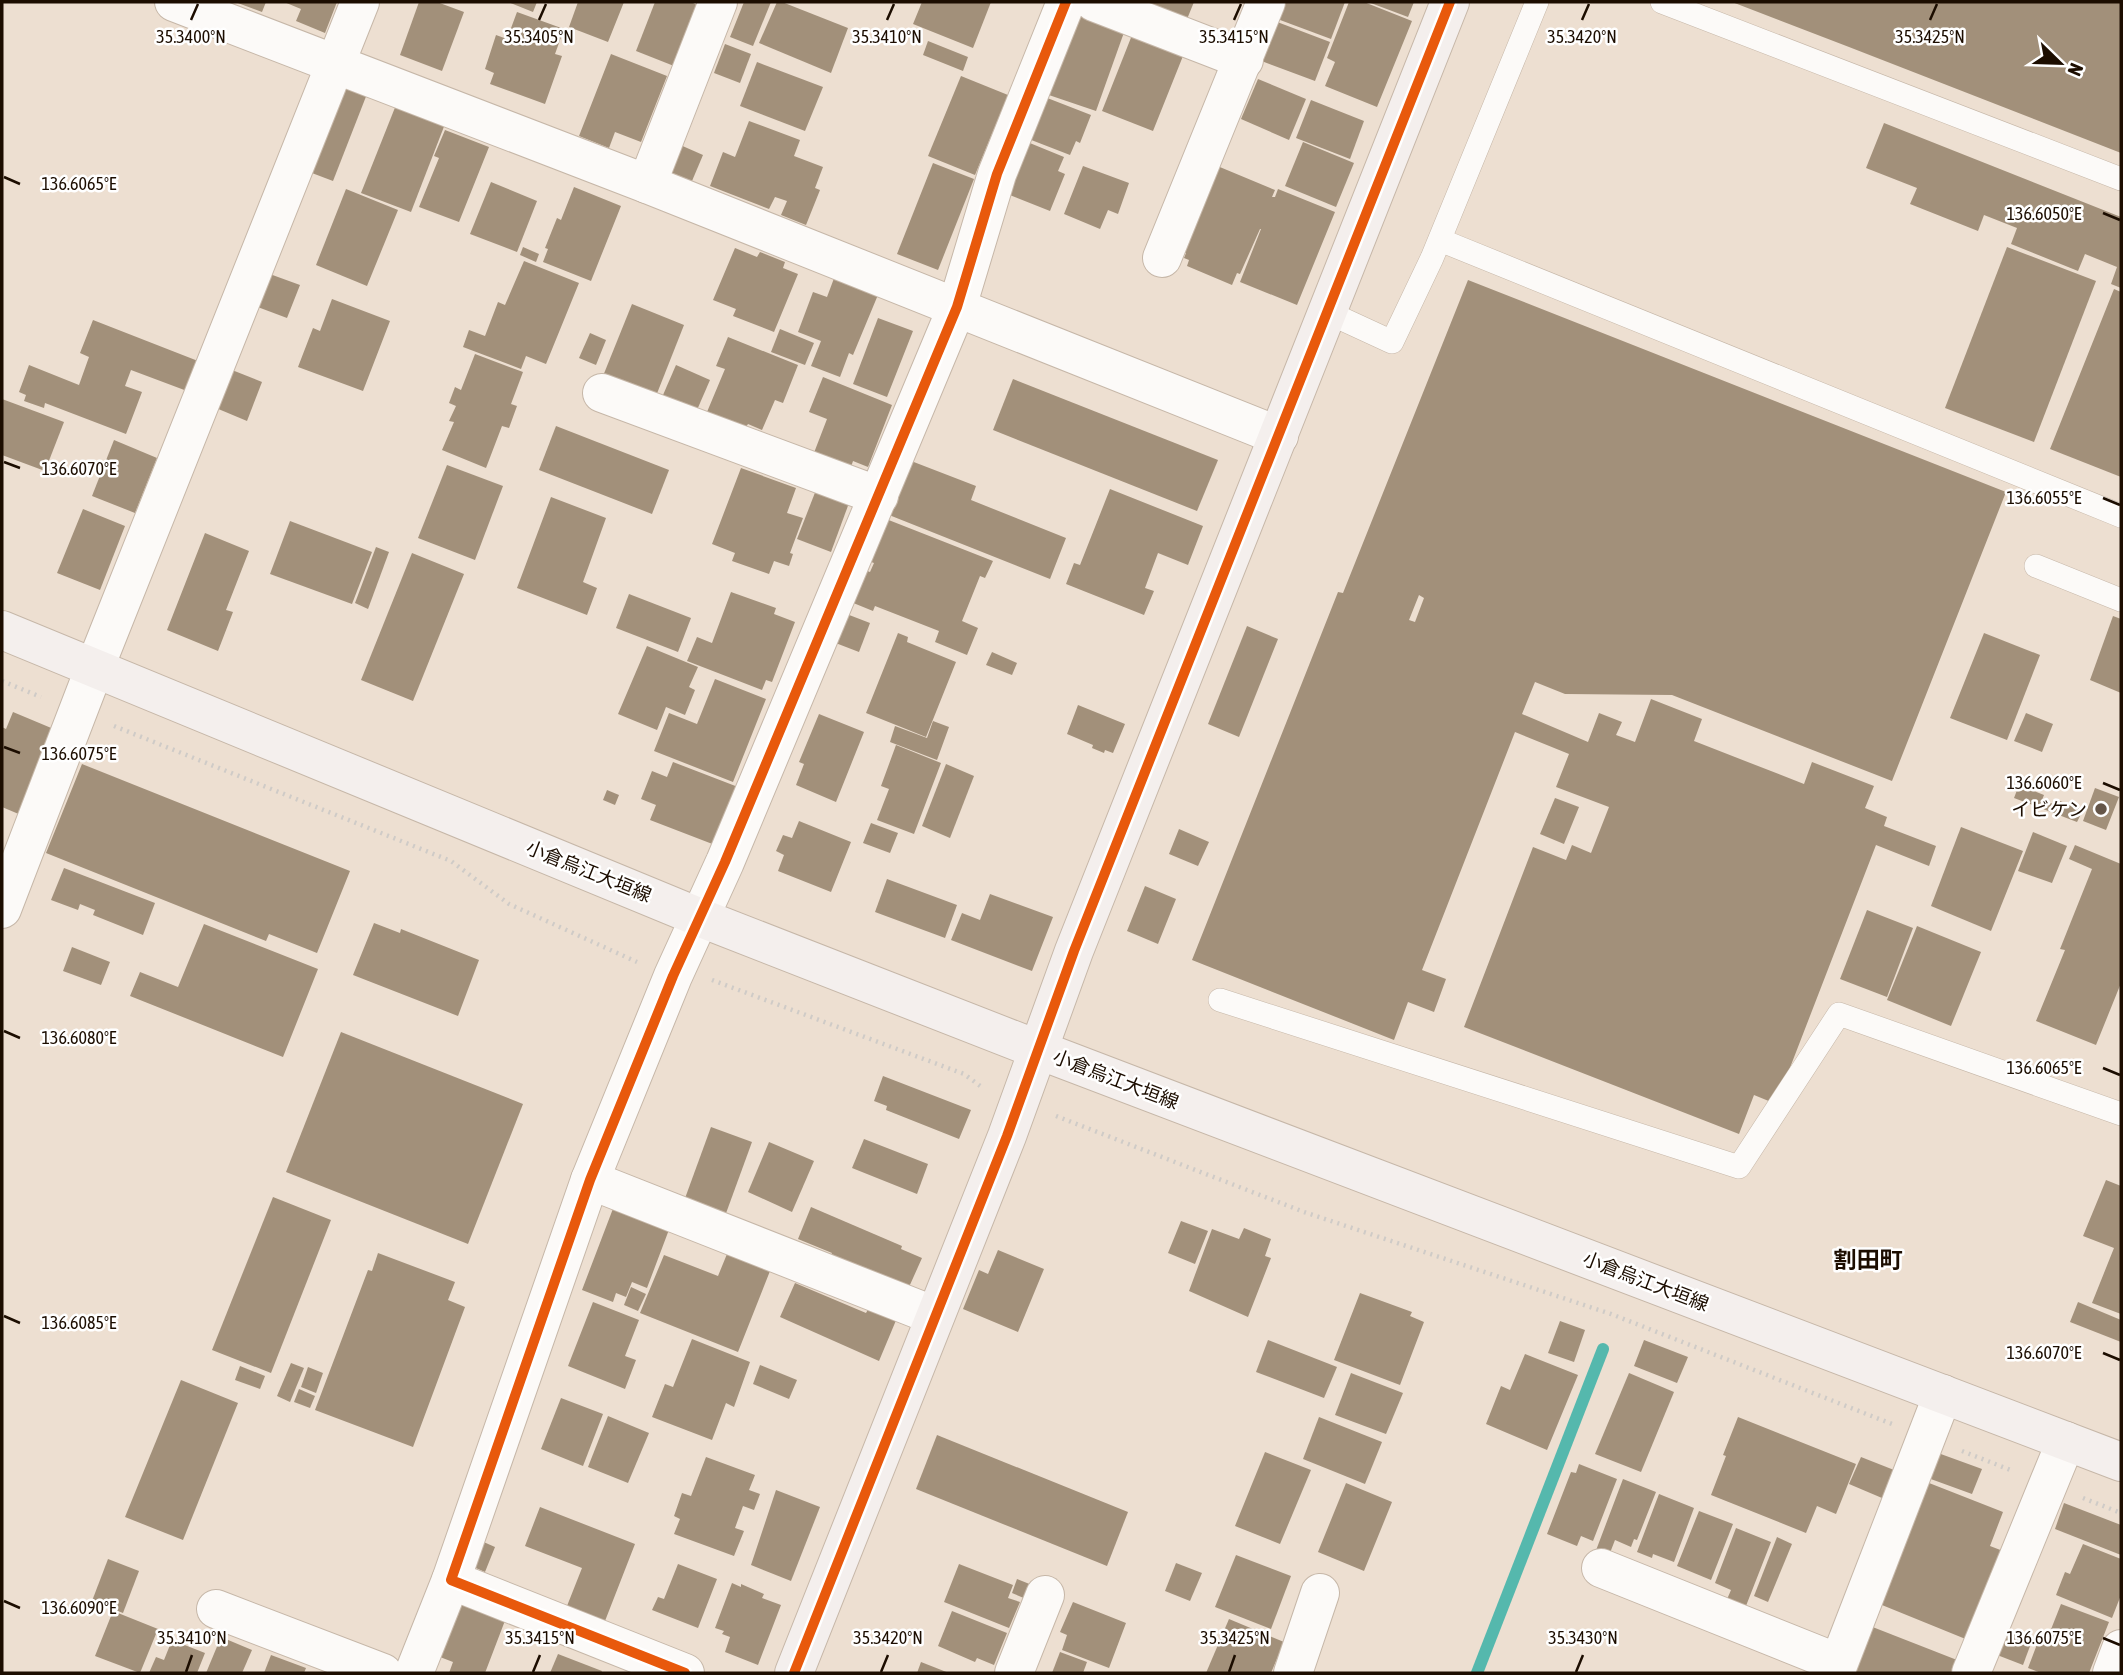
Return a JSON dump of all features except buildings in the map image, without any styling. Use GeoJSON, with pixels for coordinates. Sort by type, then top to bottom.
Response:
{"type":"FeatureCollection","features":[{"type":"Feature","properties":{"kind":"main road"},"geometry":{"type":"LineString","coordinates":[[794,1673],[1039,1050],[1074,951],[1450,2]]}},
{"type":"Feature","properties":{"kind":"main road","name":"小倉烏江大垣線"},"geometry":{"type":"LineString","coordinates":[[2,630],[701,918],[1039,1050],[2121,1462]]}},
{"type":"Feature","properties":{"kind":"street"},"geometry":{"type":"LineString","coordinates":[[174,2],[647,184],[1279,436]]}},
{"type":"Feature","properties":{"kind":"street"},"geometry":{"type":"LineString","coordinates":[[2,909],[95,667],[360,2]]}},
{"type":"Feature","properties":{"kind":"street"},"geometry":{"type":"LineString","coordinates":[[647,184],[718,2]]}},
{"type":"Feature","properties":{"kind":"street"},"geometry":{"type":"LineString","coordinates":[[414,1673],[451,1580],[590,1180],[673,976],[701,918],[957,307],[997,174],[1066,2]]}},
{"type":"Feature","properties":{"kind":"street"},"geometry":{"type":"LineString","coordinates":[[1094,2],[1244,60]]}},
{"type":"Feature","properties":{"kind":"street"},"geometry":{"type":"LineString","coordinates":[[1162,258],[1266,2]]}},
{"type":"Feature","properties":{"kind":"street"},"geometry":{"type":"LineString","coordinates":[[602,393],[879,496]]}},
{"type":"Feature","properties":{"kind":"street"},"geometry":{"type":"LineString","coordinates":[[590,1180],[935,1316]]}},
{"type":"Feature","properties":{"kind":"street"},"geometry":{"type":"LineString","coordinates":[[1601,1568],[1837,1668],[1943,1394]]}},
{"type":"Feature","properties":{"kind":"street"},"geometry":{"type":"LineString","coordinates":[[1971,1673],[2066,1441]]}},
{"type":"Feature","properties":{"kind":"street"},"geometry":{"type":"LineString","coordinates":[[451,1580],[685,1673]]}},
{"type":"Feature","properties":{"kind":"street"},"geometry":{"type":"LineString","coordinates":[[1293,1673],[1321,1593]]}},
{"type":"Feature","properties":{"kind":"street"},"geometry":{"type":"LineString","coordinates":[[1014,1673],[1045,1595]]}},
{"type":"Feature","properties":{"kind":"street"},"geometry":{"type":"LineString","coordinates":[[216,1609],[383,1673]]}},
{"type":"Feature","properties":{"kind":"street"},"geometry":{"type":"LineString","coordinates":[[2112,1673],[2121,1649]]}},
{"type":"Feature","properties":{"kind":"lane"},"geometry":{"type":"LineString","coordinates":[[1327,312],[1392,342],[1440,240],[1537,2]]}},
{"type":"Feature","properties":{"kind":"lane"},"geometry":{"type":"LineString","coordinates":[[1662,2],[2121,179]]}},
{"type":"Feature","properties":{"kind":"lane"},"geometry":{"type":"LineString","coordinates":[[1440,240],[2121,516]]}},
{"type":"Feature","properties":{"kind":"lane"},"geometry":{"type":"LineString","coordinates":[[2036,566],[2121,600]]}},
{"type":"Feature","properties":{"kind":"lane"},"geometry":{"type":"LineString","coordinates":[[1220,1000],[1445,1071],[1645,1139],[1739,1167],[1839,1014],[2121,1114]]}},
{"type":"Feature","properties":{"kind":"waterway"},"geometry":{"type":"LineString","coordinates":[[1477,1673],[1603,1349]]}},
{"type":"Feature","properties":{"kind":"cycle path"},"geometry":{"type":"LineString","coordinates":[[685,1673],[451,1580],[590,1180],[673,976],[725,862],[957,307],[997,174],[1066,2]]}},
{"type":"Feature","properties":{"kind":"cycle path"},"geometry":{"type":"LineString","coordinates":[[794,1673],[1007,1136],[1074,951],[1450,2]]}},
{"type":"Feature","properties":{"kind":"place","name":"イビケン"},"geometry":{"type":"Point","coordinates":[2101,809]}},
{"type":"Feature","properties":{"kind":"district","name":"割田町"},"geometry":{"type":"Point","coordinates":[1868,1260]}}]}
